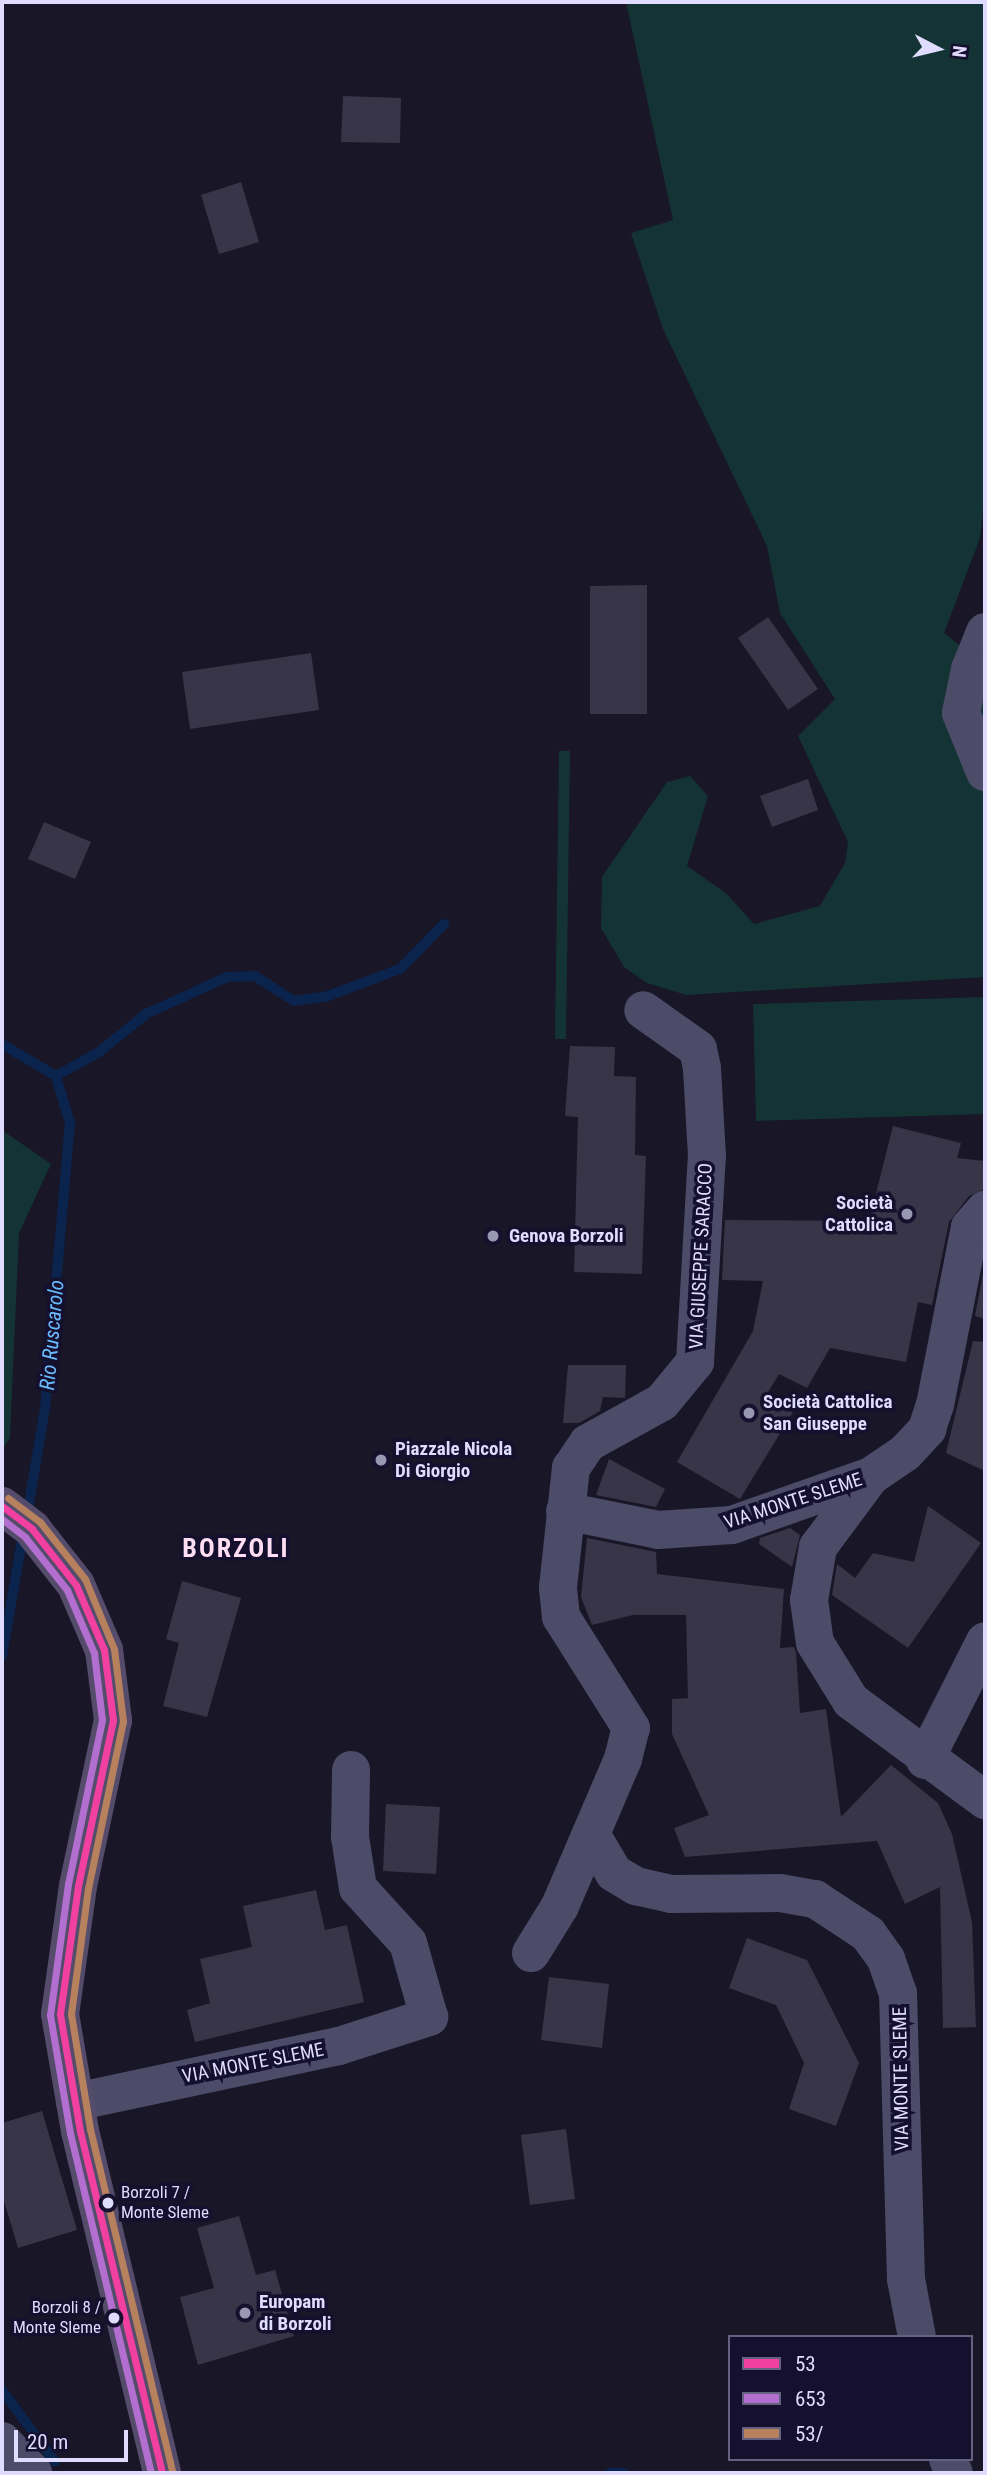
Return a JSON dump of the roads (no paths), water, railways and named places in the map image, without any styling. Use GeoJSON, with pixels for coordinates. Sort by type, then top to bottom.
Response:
{"type":"FeatureCollection","features":[{"type":"Feature","properties":{"kind":"main road"},"geometry":{"type":"LineString","coordinates":[[12,1514],[81,1596],[104,1650],[113,1720],[78,1886],[60,2014],[75,2102],[162,2473]]}},
{"type":"Feature","properties":{"kind":"street"},"geometry":{"type":"LineString","coordinates":[[985,632],[970,669],[961,713],[985,772]]}},
{"type":"Feature","properties":{"kind":"street","name":"VIA GIUSEPPE SARACCO"},"geometry":{"type":"LineString","coordinates":[[565,1511],[578,1455],[588,1443],[662,1402],[695,1363],[707,1156],[703,1076],[698,1049],[643,1010]]}},
{"type":"Feature","properties":{"kind":"street"},"geometry":{"type":"LineString","coordinates":[[985,1210],[970,1227],[927,1429],[871,1476],[818,1547],[808,1621],[829,1673],[851,1701],[925,1760],[985,1800]]}},
{"type":"Feature","properties":{"kind":"street","name":"VIA MONTE SLEME"},"geometry":{"type":"LineString","coordinates":[[565,1511],[658,1530],[732,1525],[871,1476]]}},
{"type":"Feature","properties":{"kind":"street"},"geometry":{"type":"LineString","coordinates":[[531,1953],[560,1906],[591,1834],[631,1728],[561,1617],[558,1587],[565,1511]]}},
{"type":"Feature","properties":{"kind":"street"},"geometry":{"type":"LineString","coordinates":[[925,1760],[985,1641]]}},
{"type":"Feature","properties":{"kind":"street","name":"VIA MONTE SLEME"},"geometry":{"type":"LineString","coordinates":[[75,2102],[339,2046],[429,2017],[408,1943],[358,1888],[350,1837],[351,1770]]}},
{"type":"Feature","properties":{"kind":"street","name":"VIA MONTE SLEME"},"geometry":{"type":"LineString","coordinates":[[591,1834],[614,1873],[636,1886],[671,1894],[780,1893],[815,1899],[868,1934],[886,1959],[898,1993],[906,2279],[917,2335]]}},
{"type":"Feature","properties":{"kind":"street"},"geometry":{"type":"LineString","coordinates":[[2,2441],[33,2473]]}},
{"type":"Feature","properties":{"kind":"waterway"},"geometry":{"type":"LineString","coordinates":[[56,1076],[99,1052],[146,1014],[227,977],[255,976],[294,1001],[328,996],[400,969],[444,924]]}},
{"type":"Feature","properties":{"kind":"waterway","name":"Rio Ruscarolo"},"geometry":{"type":"LineString","coordinates":[[2,1044],[56,1076],[70,1123],[45,1408],[27,1516]]}},
{"type":"Feature","properties":{"kind":"waterway","name":"Rio Ruscarolo"},"geometry":{"type":"LineString","coordinates":[[2,1656],[23,1535]]}},
{"type":"Feature","properties":{"kind":"waterway","name":"Rio Ruscarolo"},"geometry":{"type":"LineString","coordinates":[[2,2390],[55,2462]]}},
{"type":"Feature","properties":{"kind":"waterway","name":"Rio Ruscarolo"},"geometry":{"type":"LineString","coordinates":[[610,2473],[624,2473]]}},
{"type":"Feature","properties":{"kind":"place","name":"Società Cattolica"},"geometry":{"type":"Point","coordinates":[907,1214]}},
{"type":"Feature","properties":{"kind":"place","name":"Genova Borzoli"},"geometry":{"type":"Point","coordinates":[493,1236]}},
{"type":"Feature","properties":{"kind":"place","name":"Società Cattolica San Giuseppe"},"geometry":{"type":"Point","coordinates":[749,1413]}},
{"type":"Feature","properties":{"kind":"place","name":"Piazzale Nicola Di Giorgio"},"geometry":{"type":"Point","coordinates":[381,1460]}},
{"type":"Feature","properties":{"kind":"place","name":"Borzoli 7 / Monte Sleme"},"geometry":{"type":"Point","coordinates":[108,2203]}},
{"type":"Feature","properties":{"kind":"place","name":"Europam di Borzoli"},"geometry":{"type":"Point","coordinates":[245,2313]}},
{"type":"Feature","properties":{"kind":"place","name":"Borzoli 8 / Monte Sleme"},"geometry":{"type":"Point","coordinates":[114,2318]}},
{"type":"Feature","properties":{"kind":"district","name":"BORZOLI"},"geometry":{"type":"Point","coordinates":[236,1549]}}]}
